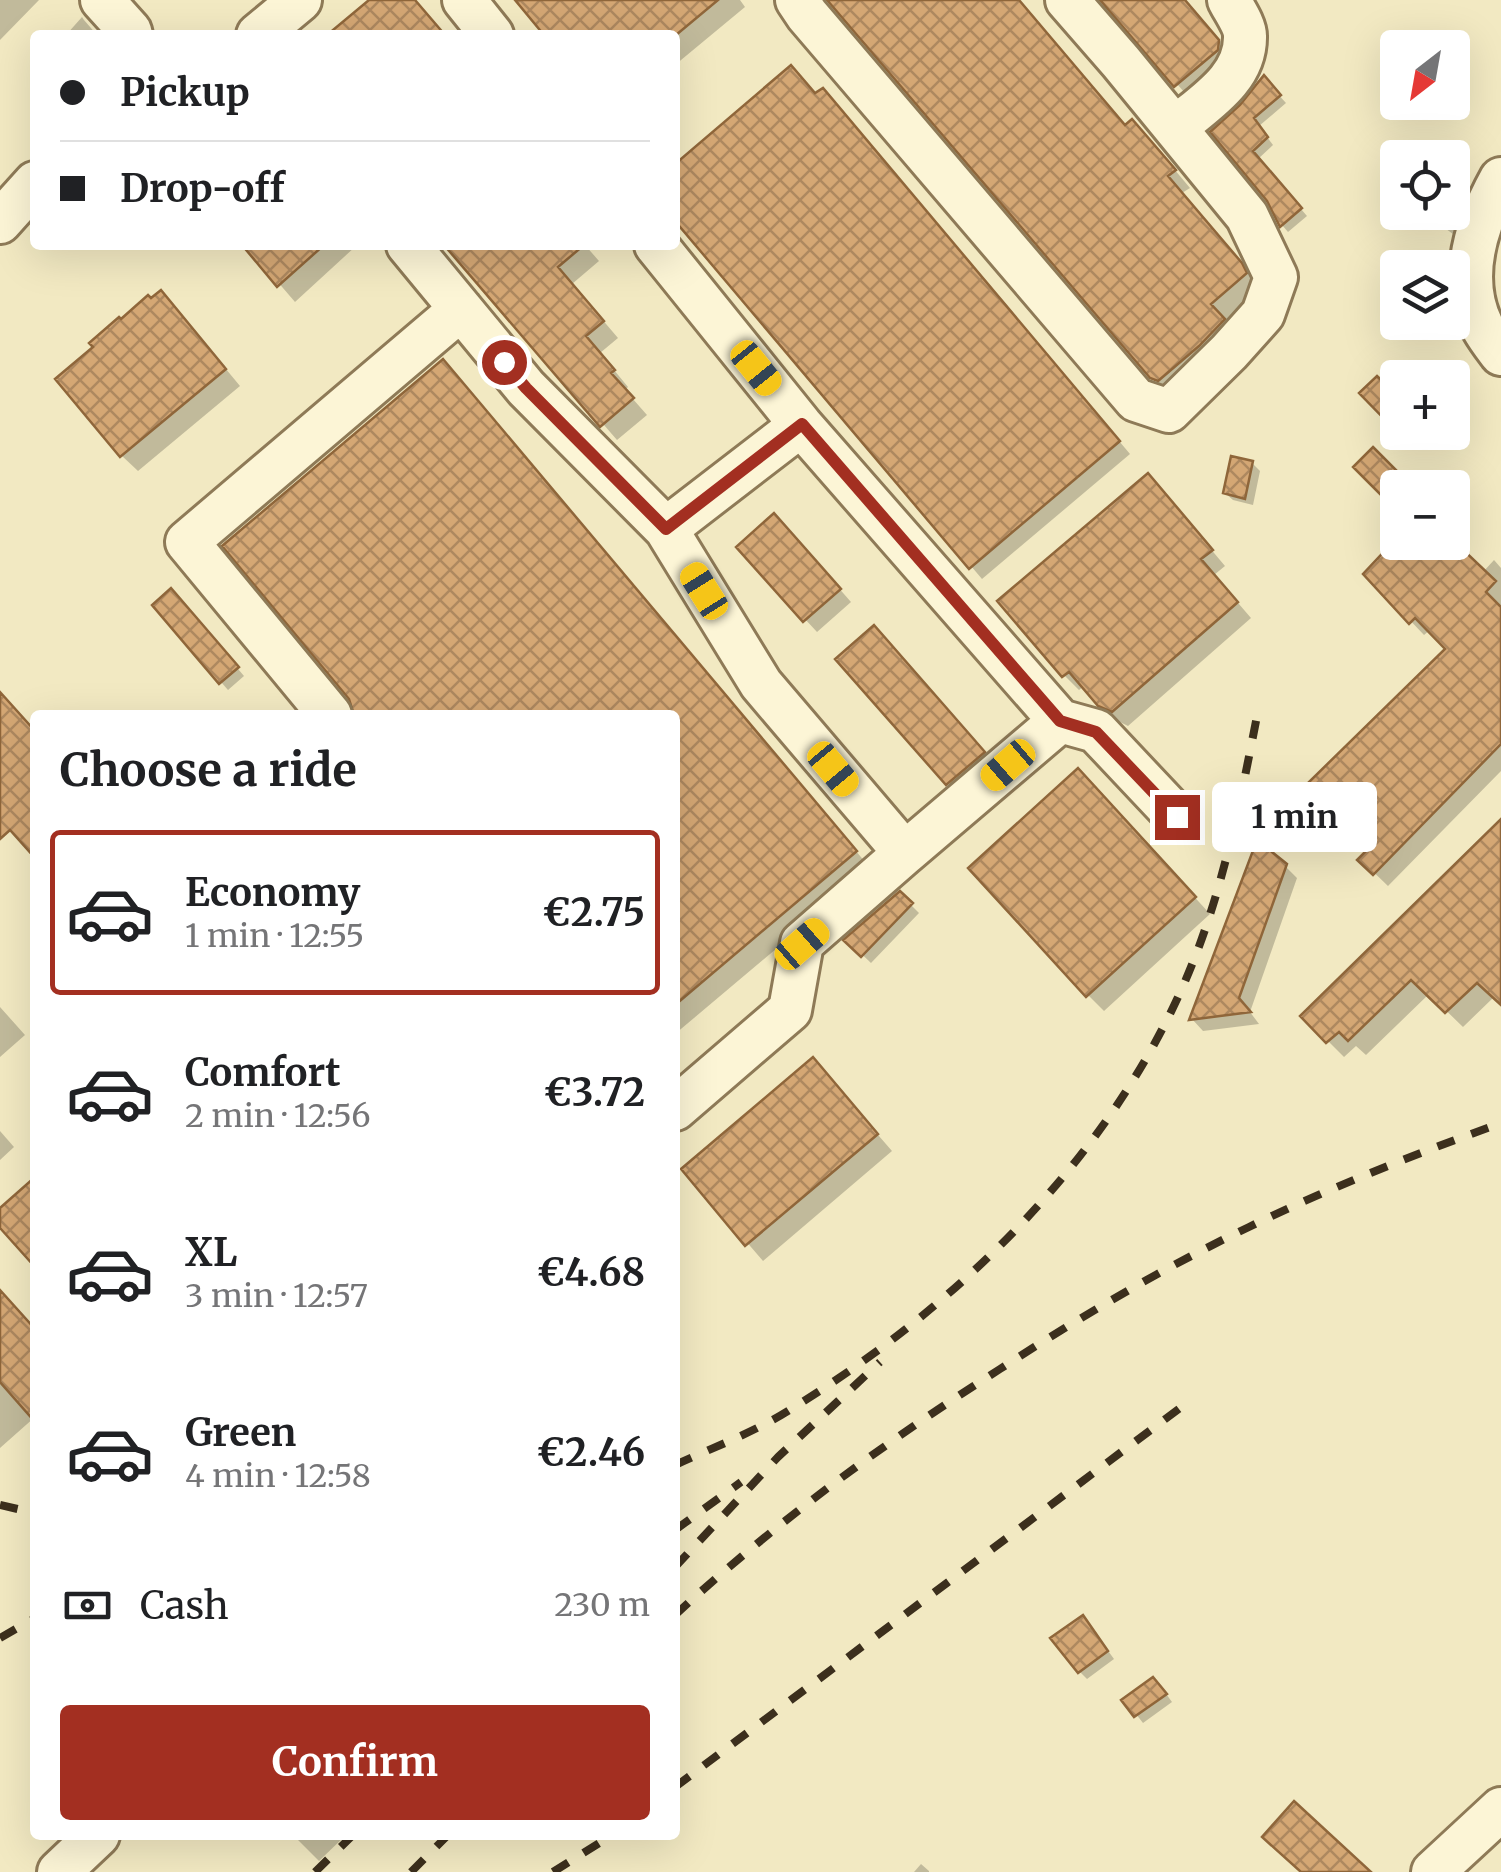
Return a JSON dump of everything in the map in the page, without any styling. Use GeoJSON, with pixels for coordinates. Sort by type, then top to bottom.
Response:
{"type":"FeatureCollection","features":[{"type":"Feature","properties":{"kind":"street"},"geometry":{"type":"LineString","coordinates":[[102,0],[129,30]]}},
{"type":"Feature","properties":{"kind":"street"},"geometry":{"type":"LineString","coordinates":[[264,30],[300,0]]}},
{"type":"Feature","properties":{"kind":"street"},"geometry":{"type":"LineString","coordinates":[[464,0],[488,30]]}},
{"type":"Feature","properties":{"kind":"street"},"geometry":{"type":"LineString","coordinates":[[797,0],[1136,400],[1169,411],[1263,314],[1276,277],[1247,216],[1067,0]]}},
{"type":"Feature","properties":{"kind":"street"},"geometry":{"type":"LineString","coordinates":[[1175,128],[1228,83],[1240,64],[1246,33],[1229,0]]}},
{"type":"Feature","properties":{"kind":"street"},"geometry":{"type":"LineString","coordinates":[[1501,179],[1478,229],[1471,262],[1472,291],[1482,326],[1501,354]]}},
{"type":"Feature","properties":{"kind":"street"},"geometry":{"type":"LineString","coordinates":[[0,222],[30,189]]}},
{"type":"Feature","properties":{"kind":"street"},"geometry":{"type":"LineString","coordinates":[[412,250],[526,388],[666,529],[761,684],[905,853]]}},
{"type":"Feature","properties":{"kind":"street"},"geometry":{"type":"LineString","coordinates":[[660,250],[802,424],[1060,721],[1096,732],[1177,817]]}},
{"type":"Feature","properties":{"kind":"street"},"geometry":{"type":"LineString","coordinates":[[326,710],[187,542],[461,309]]}},
{"type":"Feature","properties":{"kind":"street"},"geometry":{"type":"LineString","coordinates":[[666,529],[802,424]]}},
{"type":"Feature","properties":{"kind":"street"},"geometry":{"type":"LineString","coordinates":[[680,1105],[790,1010],[802,944],[1060,721]]}},
{"type":"Feature","properties":{"kind":"street"},"geometry":{"type":"LineString","coordinates":[[1433,1872],[1501,1809]]}},
{"type":"Feature","properties":{"kind":"street"},"geometry":{"type":"LineString","coordinates":[[59,1872],[93,1840]]}},
{"type":"Feature","properties":{"kind":"building"},"geometry":{"type":"Polygon","coordinates":[[[369,0],[415,0],[441,30],[333,30],[369,0]]]}},
{"type":"Feature","properties":{"kind":"building"},"geometry":{"type":"Polygon","coordinates":[[[515,0],[718,0],[680,32],[540,30],[515,0]]]}},
{"type":"Feature","properties":{"kind":"building"},"geometry":{"type":"Polygon","coordinates":[[[827,0],[1019,0],[1125,125],[1132,119],[1176,170],[1168,176],[1242,263],[1247,273],[1211,304],[1225,319],[1158,381],[1150,378],[827,0]]]}},
{"type":"Feature","properties":{"kind":"building"},"geometry":{"type":"Polygon","coordinates":[[[1100,0],[1185,0],[1219,40],[1218,50],[1174,87],[1100,0]]]}},
{"type":"Feature","properties":{"kind":"building"},"geometry":{"type":"Polygon","coordinates":[[[791,65],[815,93],[823,88],[1120,441],[969,569],[680,227],[680,160],[791,65]]]}},
{"type":"Feature","properties":{"kind":"building"},"geometry":{"type":"Polygon","coordinates":[[[1264,75],[1281,95],[1254,118],[1268,137],[1253,151],[1302,208],[1280,227],[1267,201],[1210,132],[1240,105],[1264,75]]]}},
{"type":"Feature","properties":{"kind":"building"},"geometry":{"type":"Polygon","coordinates":[[[246,250],[318,250],[277,287],[246,250]]]}},
{"type":"Feature","properties":{"kind":"building"},"geometry":{"type":"Polygon","coordinates":[[[448,250],[578,250],[558,267],[604,321],[586,336],[634,398],[600,427],[448,250]]]}},
{"type":"Feature","properties":{"kind":"building"},"geometry":{"type":"Polygon","coordinates":[[[161,290],[226,369],[120,457],[55,379],[93,347],[89,343],[119,317],[161,290]]]}},
{"type":"Feature","properties":{"kind":"building"},"geometry":{"type":"Polygon","coordinates":[[[443,359],[857,851],[680,1001],[680,710],[352,710],[349,699],[222,546],[443,359]]]}},
{"type":"Feature","properties":{"kind":"building"},"geometry":{"type":"Polygon","coordinates":[[[1377,376],[1380,379],[1380,415],[1359,393],[1377,376]]]}},
{"type":"Feature","properties":{"kind":"building"},"geometry":{"type":"Polygon","coordinates":[[[1373,447],[1396,470],[1380,470],[1380,494],[1353,467],[1373,447]]]}},
{"type":"Feature","properties":{"kind":"building"},"geometry":{"type":"Polygon","coordinates":[[[1231,456],[1253,461],[1245,499],[1223,493],[1231,456]]]}},
{"type":"Feature","properties":{"kind":"building"},"geometry":{"type":"Polygon","coordinates":[[[1148,473],[1213,550],[1201,559],[1238,602],[1112,712],[1098,706],[1069,672],[1062,677],[997,601],[1148,473]]]}},
{"type":"Feature","properties":{"kind":"building"},"geometry":{"type":"Polygon","coordinates":[[[774,513],[841,589],[803,622],[736,547],[774,513]]]}},
{"type":"Feature","properties":{"kind":"building"},"geometry":{"type":"Polygon","coordinates":[[[1380,556],[1380,560],[1470,560],[1470,556],[1496,581],[1486,592],[1501,607],[1501,744],[1373,875],[1357,860],[1372,845],[1309,782],[1445,649],[1415,618],[1409,624],[1363,574],[1380,556]]]}},
{"type":"Feature","properties":{"kind":"building"},"geometry":{"type":"Polygon","coordinates":[[[171,588],[239,667],[219,684],[152,605],[171,588]]]}},
{"type":"Feature","properties":{"kind":"building"},"geometry":{"type":"Polygon","coordinates":[[[874,625],[985,752],[946,785],[835,659],[874,625]]]}},
{"type":"Feature","properties":{"kind":"building"},"geometry":{"type":"Polygon","coordinates":[[[0,692],[30,725],[30,852],[10,830],[0,839],[0,692]]]}},
{"type":"Feature","properties":{"kind":"building"},"geometry":{"type":"Polygon","coordinates":[[[1078,768],[1196,897],[1086,997],[968,868],[1078,768]]]}},
{"type":"Feature","properties":{"kind":"building"},"geometry":{"type":"Polygon","coordinates":[[[1501,819],[1501,1005],[1477,983],[1445,1013],[1411,980],[1348,1041],[1339,1032],[1326,1043],[1300,1016],[1501,819]]]}},
{"type":"Feature","properties":{"kind":"building"},"geometry":{"type":"Polygon","coordinates":[[[1257,840],[1287,864],[1239,998],[1251,1012],[1189,1020],[1257,840]]]}},
{"type":"Feature","properties":{"kind":"building"},"geometry":{"type":"Polygon","coordinates":[[[900,891],[913,903],[861,957],[843,940],[900,891]]]}},
{"type":"Feature","properties":{"kind":"building"},"geometry":{"type":"Polygon","coordinates":[[[813,1057],[878,1134],[745,1246],[681,1169],[813,1057]]]}},
{"type":"Feature","properties":{"kind":"building"},"geometry":{"type":"Polygon","coordinates":[[[30,1181],[30,1261],[0,1228],[0,1208],[30,1181]]]}},
{"type":"Feature","properties":{"kind":"building"},"geometry":{"type":"Polygon","coordinates":[[[0,1290],[30,1323],[30,1416],[0,1382],[0,1290]]]}},
{"type":"Feature","properties":{"kind":"building"},"geometry":{"type":"Polygon","coordinates":[[[1083,1615],[1108,1651],[1078,1673],[1050,1638],[1083,1615]]]}},
{"type":"Feature","properties":{"kind":"building"},"geometry":{"type":"Polygon","coordinates":[[[1153,1677],[1167,1694],[1134,1717],[1121,1700],[1153,1677]]]}},
{"type":"Feature","properties":{"kind":"building"},"geometry":{"type":"Polygon","coordinates":[[[1294,1801],[1371,1872],[1301,1872],[1262,1837],[1294,1801]]]}},
{"type":"Feature","properties":{"kind":"railway"},"geometry":{"type":"LineString","coordinates":[[680,1463],[777,1417],[910,1326],[966,1278],[1068,1171],[1112,1113],[1183,986],[1218,887],[1257,716]]}},
{"type":"Feature","properties":{"kind":"railway"},"geometry":{"type":"LineString","coordinates":[[680,1611],[791,1516],[873,1455],[1091,1312],[1280,1212],[1501,1123]]}},
{"type":"Feature","properties":{"kind":"railway"},"geometry":{"type":"LineString","coordinates":[[680,1562],[778,1457],[880,1362]]}},
{"type":"Feature","properties":{"kind":"railway"},"geometry":{"type":"LineString","coordinates":[[680,1783],[1184,1405]]}},
{"type":"Feature","properties":{"kind":"railway"},"geometry":{"type":"LineString","coordinates":[[680,1526],[741,1482]]}},
{"type":"Feature","properties":{"kind":"railway"},"geometry":{"type":"LineString","coordinates":[[0,1505],[30,1512]]}},
{"type":"Feature","properties":{"kind":"railway"},"geometry":{"type":"LineString","coordinates":[[0,1638],[30,1621]]}},
{"type":"Feature","properties":{"kind":"railway"},"geometry":{"type":"LineString","coordinates":[[315,1872],[348,1840]]}},
{"type":"Feature","properties":{"kind":"railway"},"geometry":{"type":"LineString","coordinates":[[411,1872],[443,1840]]}},
{"type":"Feature","properties":{"kind":"railway"},"geometry":{"type":"LineString","coordinates":[[553,1872],[604,1840]]}},
{"type":"Feature","properties":{"kind":"route"},"geometry":{"type":"LineString","coordinates":[[504,362],[666,529],[802,424],[1060,721],[1096,732],[1177,817]]}}]}
